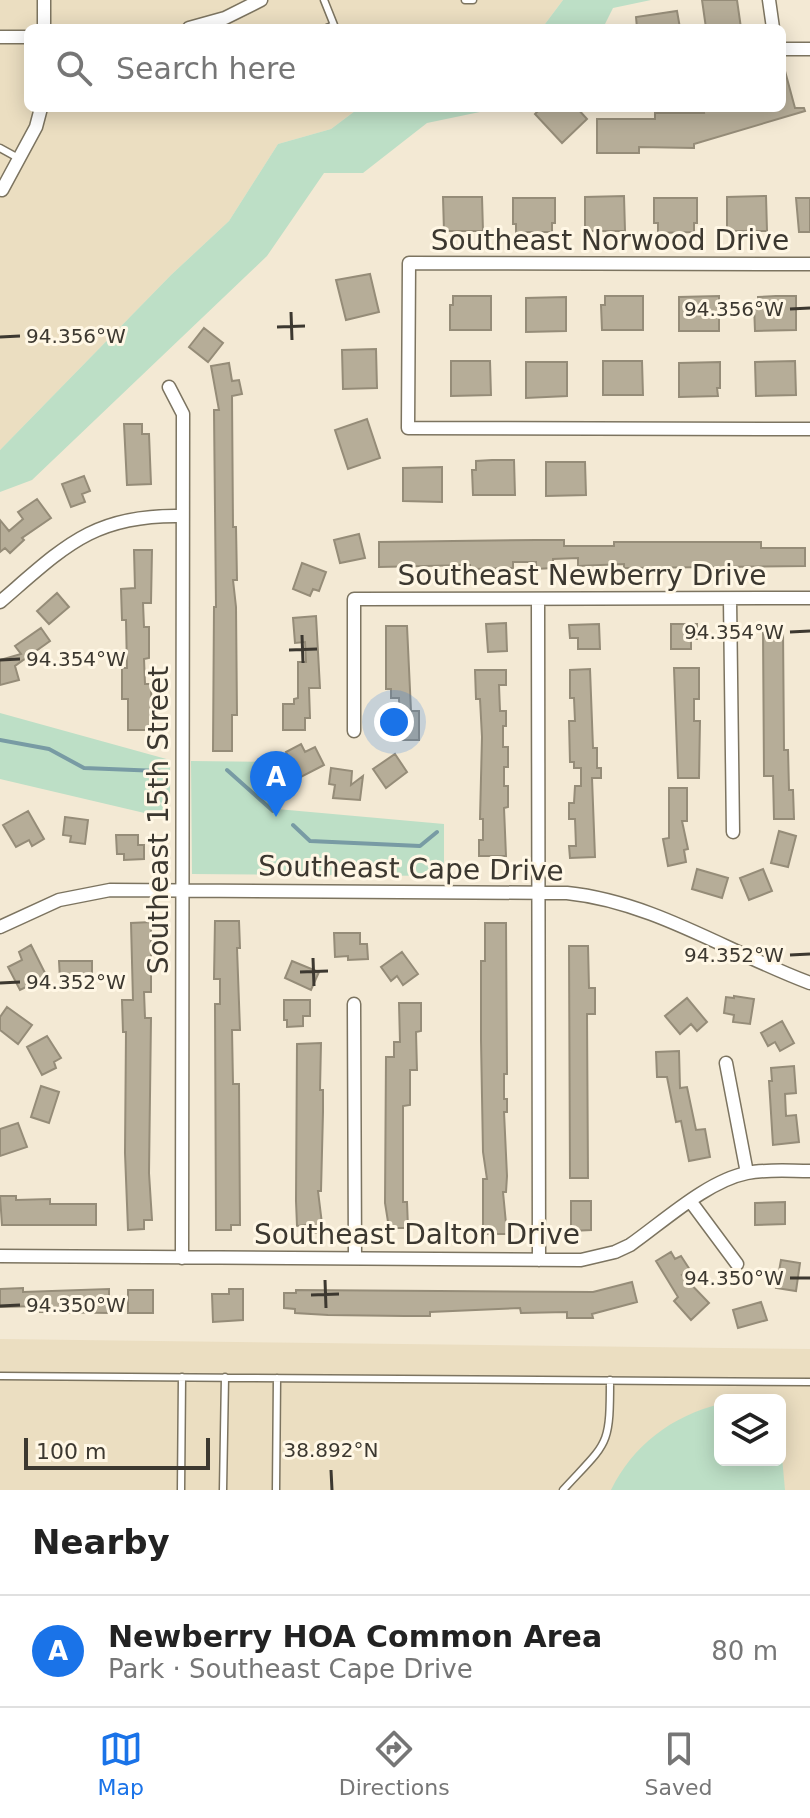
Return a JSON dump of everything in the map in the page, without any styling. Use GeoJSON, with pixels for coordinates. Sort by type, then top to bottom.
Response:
{"type":"FeatureCollection","features":[{"type":"Feature","properties":{"kind":"street"},"geometry":{"type":"LineString","coordinates":[[44,0],[44,24]]}},
{"type":"Feature","properties":{"kind":"street"},"geometry":{"type":"LineString","coordinates":[[203,24],[225,18],[261,0]]}},
{"type":"Feature","properties":{"kind":"street"},"geometry":{"type":"LineString","coordinates":[[769,0],[772,24]]}},
{"type":"Feature","properties":{"kind":"street"},"geometry":{"type":"LineString","coordinates":[[0,37],[24,37]]}},
{"type":"Feature","properties":{"kind":"street"},"geometry":{"type":"LineString","coordinates":[[786,49],[810,49]]}},
{"type":"Feature","properties":{"kind":"street"},"geometry":{"type":"LineString","coordinates":[[2,190],[36,127],[40,112]]}},
{"type":"Feature","properties":{"kind":"street","name":"Southeast Norwood Drive"},"geometry":{"type":"LineString","coordinates":[[810,264],[409,263],[408,428],[810,429]]}},
{"type":"Feature","properties":{"kind":"street","name":"Southeast 15th Street"},"geometry":{"type":"LineString","coordinates":[[169,387],[183,414],[182,1258]]}},
{"type":"Feature","properties":{"kind":"street"},"geometry":{"type":"LineString","coordinates":[[0,602],[55,555],[96,529],[128,518],[182,516]]}},
{"type":"Feature","properties":{"kind":"street","name":"Southeast Newberry Drive"},"geometry":{"type":"LineString","coordinates":[[354,731],[354,599],[810,598]]}},
{"type":"Feature","properties":{"kind":"street"},"geometry":{"type":"LineString","coordinates":[[538,599],[539,1260]]}},
{"type":"Feature","properties":{"kind":"street"},"geometry":{"type":"LineString","coordinates":[[730,599],[733,832]]}},
{"type":"Feature","properties":{"kind":"street","name":"Southeast Cape Drive"},"geometry":{"type":"LineString","coordinates":[[0,927],[59,900],[122,890],[538,892],[591,895],[632,906],[810,983]]}},
{"type":"Feature","properties":{"kind":"street"},"geometry":{"type":"LineString","coordinates":[[354,1004],[355,1258]]}},
{"type":"Feature","properties":{"kind":"street"},"geometry":{"type":"LineString","coordinates":[[726,1063],[747,1173]]}},
{"type":"Feature","properties":{"kind":"street","name":"Southeast Dalton Drive"},"geometry":{"type":"LineString","coordinates":[[0,1256],[581,1260],[630,1245],[717,1185],[747,1173],[810,1171]]}},
{"type":"Feature","properties":{"kind":"street"},"geometry":{"type":"LineString","coordinates":[[691,1202],[737,1264]]}},
{"type":"Feature","properties":{"kind":"lane"},"geometry":{"type":"LineString","coordinates":[[324,0],[334,24]]}},
{"type":"Feature","properties":{"kind":"lane"},"geometry":{"type":"LineString","coordinates":[[465,0],[473,0]]}},
{"type":"Feature","properties":{"kind":"lane"},"geometry":{"type":"LineString","coordinates":[[0,148],[20,159]]}},
{"type":"Feature","properties":{"kind":"lane"},"geometry":{"type":"LineString","coordinates":[[0,1376],[810,1382]]}},
{"type":"Feature","properties":{"kind":"lane"},"geometry":{"type":"LineString","coordinates":[[181,1490],[182,1377]]}},
{"type":"Feature","properties":{"kind":"lane"},"geometry":{"type":"LineString","coordinates":[[223,1490],[225,1377]]}},
{"type":"Feature","properties":{"kind":"lane"},"geometry":{"type":"LineString","coordinates":[[276,1490],[277,1378]]}},
{"type":"Feature","properties":{"kind":"lane"},"geometry":{"type":"LineString","coordinates":[[563,1490],[604,1445],[609,1428],[610,1380]]}},
{"type":"Feature","properties":{"kind":"shaded area"},"geometry":{"type":"Polygon","coordinates":[[[0,0],[563,0],[545,24],[24,24],[24,112],[354,112],[331,129],[278,144],[229,221],[171,275],[0,450],[0,0]]]}},
{"type":"Feature","properties":{"kind":"shaded area"},"geometry":{"type":"Polygon","coordinates":[[[0,1339],[810,1349],[810,1490],[0,1490],[0,1339]]]}},
{"type":"Feature","properties":{"kind":"green space"},"geometry":{"type":"Polygon","coordinates":[[[563,0],[651,0],[613,8],[605,24],[545,24],[563,0]]]}},
{"type":"Feature","properties":{"kind":"green space"},"geometry":{"type":"Polygon","coordinates":[[[354,112],[480,112],[427,123],[363,173],[324,173],[267,256],[32,480],[0,492],[0,450],[171,275],[229,221],[278,144],[331,129],[354,112]]]}},
{"type":"Feature","properties":{"kind":"green space"},"geometry":{"type":"Polygon","coordinates":[[[0,713],[170,760],[170,819],[0,779],[0,713]]]}},
{"type":"Feature","properties":{"kind":"green space"},"geometry":{"type":"Polygon","coordinates":[[[191,761],[266,762],[277,809],[444,824],[444,876],[192,874],[191,761]]]}},
{"type":"Feature","properties":{"kind":"green space"},"geometry":{"type":"Polygon","coordinates":[[[714,1406],[714,1466],[783,1466],[785,1490],[611,1490],[642,1446],[670,1425],[714,1406]]]}},
{"type":"Feature","properties":{"kind":"building"},"geometry":{"type":"Polygon","coordinates":[[[702,0],[737,0],[740,24],[705,24],[702,0]]]}},
{"type":"Feature","properties":{"kind":"building"},"geometry":{"type":"Polygon","coordinates":[[[677,11],[679,24],[637,24],[636,17],[677,11]]]}},
{"type":"Feature","properties":{"kind":"building"},"geometry":{"type":"Polygon","coordinates":[[[786,75],[795,108],[804,108],[805,111],[694,144],[694,148],[639,147],[639,153],[597,153],[597,119],[655,119],[655,113],[786,112],[786,75]]]}},
{"type":"Feature","properties":{"kind":"building"},"geometry":{"type":"Polygon","coordinates":[[[581,112],[587,119],[562,143],[535,114],[581,112]]]}},
{"type":"Feature","properties":{"kind":"building"},"geometry":{"type":"Polygon","coordinates":[[[624,196],[625,231],[585,231],[585,197],[624,196]]]}},
{"type":"Feature","properties":{"kind":"building"},"geometry":{"type":"Polygon","coordinates":[[[766,196],[767,231],[727,231],[727,197],[766,196]]]}},
{"type":"Feature","properties":{"kind":"building"},"geometry":{"type":"Polygon","coordinates":[[[443,197],[482,197],[483,231],[444,231],[443,197]]]}},
{"type":"Feature","properties":{"kind":"building"},"geometry":{"type":"Polygon","coordinates":[[[513,198],[555,198],[552,232],[516,232],[513,198]]]}},
{"type":"Feature","properties":{"kind":"building"},"geometry":{"type":"Polygon","coordinates":[[[654,198],[697,198],[694,232],[658,233],[658,223],[654,223],[654,198]]]}},
{"type":"Feature","properties":{"kind":"building"},"geometry":{"type":"Polygon","coordinates":[[[796,198],[810,198],[810,232],[799,232],[796,198]]]}},
{"type":"Feature","properties":{"kind":"building"},"geometry":{"type":"Polygon","coordinates":[[[370,274],[379,312],[346,320],[336,280],[370,274]]]}},
{"type":"Feature","properties":{"kind":"building"},"geometry":{"type":"Polygon","coordinates":[[[453,296],[491,296],[491,330],[450,330],[453,296]]]}},
{"type":"Feature","properties":{"kind":"building"},"geometry":{"type":"Polygon","coordinates":[[[605,296],[643,296],[643,330],[602,330],[601,305],[605,305],[605,296]]]}},
{"type":"Feature","properties":{"kind":"building"},"geometry":{"type":"Polygon","coordinates":[[[719,296],[719,331],[679,331],[679,297],[719,296]]]}},
{"type":"Feature","properties":{"kind":"building"},"geometry":{"type":"Polygon","coordinates":[[[796,296],[796,330],[755,331],[754,305],[758,305],[758,297],[796,296]]]}},
{"type":"Feature","properties":{"kind":"building"},"geometry":{"type":"Polygon","coordinates":[[[566,297],[566,331],[526,332],[526,298],[566,297]]]}},
{"type":"Feature","properties":{"kind":"building"},"geometry":{"type":"Polygon","coordinates":[[[204,328],[223,343],[208,362],[189,347],[204,328]]]}},
{"type":"Feature","properties":{"kind":"building"},"geometry":{"type":"Polygon","coordinates":[[[376,349],[377,388],[343,389],[342,350],[376,349]]]}},
{"type":"Feature","properties":{"kind":"building"},"geometry":{"type":"Polygon","coordinates":[[[451,361],[490,361],[491,395],[451,396],[451,361]]]}},
{"type":"Feature","properties":{"kind":"building"},"geometry":{"type":"Polygon","coordinates":[[[603,361],[642,361],[643,395],[603,395],[603,361]]]}},
{"type":"Feature","properties":{"kind":"building"},"geometry":{"type":"Polygon","coordinates":[[[795,361],[796,395],[756,396],[755,362],[795,361]]]}},
{"type":"Feature","properties":{"kind":"building"},"geometry":{"type":"Polygon","coordinates":[[[526,362],[567,362],[567,396],[526,398],[526,362]]]}},
{"type":"Feature","properties":{"kind":"building"},"geometry":{"type":"Polygon","coordinates":[[[720,362],[718,396],[679,397],[679,363],[720,362]]]}},
{"type":"Feature","properties":{"kind":"building"},"geometry":{"type":"Polygon","coordinates":[[[229,363],[232,381],[239,380],[242,394],[232,396],[237,715],[232,715],[232,751],[213,751],[216,607],[214,410],[219,410],[211,366],[229,363]]]}},
{"type":"Feature","properties":{"kind":"building"},"geometry":{"type":"Polygon","coordinates":[[[367,419],[380,458],[348,469],[335,430],[367,419]]]}},
{"type":"Feature","properties":{"kind":"building"},"geometry":{"type":"Polygon","coordinates":[[[124,424],[142,424],[142,434],[149,434],[151,484],[127,485],[124,424]]]}},
{"type":"Feature","properties":{"kind":"building"},"geometry":{"type":"Polygon","coordinates":[[[514,460],[515,495],[473,495],[472,470],[476,470],[476,461],[514,460]]]}},
{"type":"Feature","properties":{"kind":"building"},"geometry":{"type":"Polygon","coordinates":[[[546,462],[585,462],[586,495],[546,496],[546,462]]]}},
{"type":"Feature","properties":{"kind":"building"},"geometry":{"type":"Polygon","coordinates":[[[442,467],[442,502],[403,501],[403,468],[442,467]]]}},
{"type":"Feature","properties":{"kind":"building"},"geometry":{"type":"Polygon","coordinates":[[[84,476],[90,491],[82,494],[85,502],[71,507],[62,484],[84,476]]]}},
{"type":"Feature","properties":{"kind":"building"},"geometry":{"type":"Polygon","coordinates":[[[37,499],[51,518],[22,538],[24,540],[10,553],[5,548],[0,552],[0,520],[9,531],[23,519],[18,512],[37,499]]]}},
{"type":"Feature","properties":{"kind":"building"},"geometry":{"type":"Polygon","coordinates":[[[359,534],[365,558],[340,563],[334,540],[359,534]]]}},
{"type":"Feature","properties":{"kind":"building"},"geometry":{"type":"Polygon","coordinates":[[[564,540],[564,546],[614,546],[614,542],[761,542],[761,548],[805,548],[805,566],[624,568],[624,564],[578,566],[578,558],[553,559],[553,568],[536,569],[536,562],[513,562],[513,568],[470,569],[470,565],[379,567],[379,542],[564,540]]]}},
{"type":"Feature","properties":{"kind":"building"},"geometry":{"type":"Polygon","coordinates":[[[134,550],[152,550],[151,603],[143,603],[144,627],[149,627],[149,658],[144,659],[145,684],[151,684],[152,730],[128,730],[128,699],[122,699],[122,668],[127,668],[126,620],[122,620],[121,589],[135,588],[134,550]]]}},
{"type":"Feature","properties":{"kind":"building"},"geometry":{"type":"Polygon","coordinates":[[[302,563],[326,572],[319,591],[313,589],[310,596],[293,589],[302,563]]]}},
{"type":"Feature","properties":{"kind":"building"},"geometry":{"type":"Polygon","coordinates":[[[57,593],[69,607],[49,624],[37,611],[57,593]]]}},
{"type":"Feature","properties":{"kind":"building"},"geometry":{"type":"Polygon","coordinates":[[[316,616],[320,688],[309,688],[310,718],[305,718],[305,730],[283,730],[283,704],[294,704],[294,699],[298,698],[298,662],[306,662],[305,642],[295,643],[293,618],[316,616]]]}},
{"type":"Feature","properties":{"kind":"building"},"geometry":{"type":"Polygon","coordinates":[[[506,623],[507,651],[488,652],[486,624],[506,623]]]}},
{"type":"Feature","properties":{"kind":"building"},"geometry":{"type":"Polygon","coordinates":[[[599,624],[600,649],[578,649],[578,638],[570,638],[569,625],[599,624]]]}},
{"type":"Feature","properties":{"kind":"building"},"geometry":{"type":"Polygon","coordinates":[[[671,624],[697,624],[697,639],[691,639],[691,649],[671,649],[671,624]]]}},
{"type":"Feature","properties":{"kind":"building"},"geometry":{"type":"Polygon","coordinates":[[[386,626],[407,626],[411,711],[419,711],[419,740],[400,740],[399,698],[391,698],[391,689],[386,689],[386,626]]]}},
{"type":"Feature","properties":{"kind":"building"},"geometry":{"type":"Polygon","coordinates":[[[41,628],[50,641],[15,666],[19,680],[0,685],[0,660],[21,654],[15,646],[41,628]]]}},
{"type":"Feature","properties":{"kind":"building"},"geometry":{"type":"Polygon","coordinates":[[[763,629],[783,629],[784,750],[788,750],[789,790],[793,790],[794,819],[774,819],[773,776],[764,776],[763,629]]]}},
{"type":"Feature","properties":{"kind":"building"},"geometry":{"type":"Polygon","coordinates":[[[674,668],[699,668],[699,699],[694,699],[694,721],[700,721],[699,778],[678,778],[674,668]]]}},
{"type":"Feature","properties":{"kind":"building"},"geometry":{"type":"Polygon","coordinates":[[[590,669],[593,748],[597,748],[597,768],[601,768],[601,778],[592,778],[595,857],[570,858],[569,846],[576,846],[575,819],[569,819],[569,803],[574,803],[575,786],[581,786],[581,768],[574,768],[574,762],[570,762],[569,721],[575,721],[574,698],[570,698],[570,670],[590,669]]]}},
{"type":"Feature","properties":{"kind":"building"},"geometry":{"type":"Polygon","coordinates":[[[475,670],[506,670],[506,685],[499,685],[500,711],[506,711],[503,747],[508,747],[508,767],[504,767],[504,786],[508,786],[508,807],[504,808],[506,856],[479,856],[479,840],[483,840],[483,819],[480,819],[482,737],[475,670]]]}},
{"type":"Feature","properties":{"kind":"building"},"geometry":{"type":"Polygon","coordinates":[[[301,744],[305,752],[315,747],[324,765],[299,778],[286,752],[301,744]]]}},
{"type":"Feature","properties":{"kind":"building"},"geometry":{"type":"Polygon","coordinates":[[[395,754],[407,772],[386,788],[373,769],[395,754]]]}},
{"type":"Feature","properties":{"kind":"building"},"geometry":{"type":"Polygon","coordinates":[[[331,768],[352,771],[351,785],[363,776],[360,800],[333,798],[335,785],[329,784],[331,768]]]}},
{"type":"Feature","properties":{"kind":"building"},"geometry":{"type":"Polygon","coordinates":[[[669,788],[687,788],[687,821],[682,821],[688,849],[684,850],[686,862],[668,866],[663,839],[669,838],[669,788]]]}},
{"type":"Feature","properties":{"kind":"building"},"geometry":{"type":"Polygon","coordinates":[[[28,811],[44,839],[32,846],[29,840],[16,847],[3,825],[28,811]]]}},
{"type":"Feature","properties":{"kind":"building"},"geometry":{"type":"Polygon","coordinates":[[[65,817],[88,820],[85,844],[70,842],[71,836],[63,835],[65,817]]]}},
{"type":"Feature","properties":{"kind":"building"},"geometry":{"type":"Polygon","coordinates":[[[779,831],[796,836],[788,867],[771,863],[779,831]]]}},
{"type":"Feature","properties":{"kind":"building"},"geometry":{"type":"Polygon","coordinates":[[[116,835],[138,835],[138,845],[144,845],[144,859],[124,860],[124,854],[117,854],[116,835]]]}},
{"type":"Feature","properties":{"kind":"building"},"geometry":{"type":"Polygon","coordinates":[[[697,869],[728,878],[722,898],[692,889],[697,869]]]}},
{"type":"Feature","properties":{"kind":"building"},"geometry":{"type":"Polygon","coordinates":[[[763,869],[772,891],[749,900],[740,878],[763,869]]]}},
{"type":"Feature","properties":{"kind":"building"},"geometry":{"type":"Polygon","coordinates":[[[215,921],[239,921],[240,1030],[232,1030],[233,1084],[239,1084],[240,1225],[231,1225],[231,1230],[216,1230],[215,1004],[220,1004],[220,979],[214,979],[215,921]]]}},
{"type":"Feature","properties":{"kind":"building"},"geometry":{"type":"Polygon","coordinates":[[[151,922],[151,992],[144,992],[145,1018],[151,1018],[149,1173],[152,1220],[144,1220],[144,1229],[128,1230],[126,1032],[123,1032],[122,1000],[133,1000],[131,923],[151,922]]]}},
{"type":"Feature","properties":{"kind":"building"},"geometry":{"type":"Polygon","coordinates":[[[485,923],[506,923],[507,1074],[504,1074],[504,1099],[507,1099],[507,1112],[504,1112],[507,1176],[506,1192],[503,1192],[507,1234],[483,1234],[483,1179],[487,1179],[483,1152],[481,961],[485,961],[485,923]]]}},
{"type":"Feature","properties":{"kind":"building"},"geometry":{"type":"Polygon","coordinates":[[[334,933],[360,933],[360,944],[367,944],[368,959],[335,957],[334,933]]]}},
{"type":"Feature","properties":{"kind":"building"},"geometry":{"type":"Polygon","coordinates":[[[31,945],[47,977],[20,990],[8,967],[22,960],[19,952],[31,945]]]}},
{"type":"Feature","properties":{"kind":"building"},"geometry":{"type":"Polygon","coordinates":[[[569,946],[588,946],[589,988],[595,988],[595,1014],[587,1014],[588,1178],[570,1178],[569,946]]]}},
{"type":"Feature","properties":{"kind":"building"},"geometry":{"type":"Polygon","coordinates":[[[402,952],[418,974],[403,985],[397,976],[391,981],[381,967],[402,952]]]}},
{"type":"Feature","properties":{"kind":"building"},"geometry":{"type":"Polygon","coordinates":[[[59,961],[92,961],[92,979],[60,979],[59,961]]]}},
{"type":"Feature","properties":{"kind":"building"},"geometry":{"type":"Polygon","coordinates":[[[292,961],[319,972],[311,990],[285,978],[292,961]]]}},
{"type":"Feature","properties":{"kind":"building"},"geometry":{"type":"Polygon","coordinates":[[[726,997],[754,999],[750,1024],[733,1022],[734,1015],[724,1013],[726,997]]]}},
{"type":"Feature","properties":{"kind":"building"},"geometry":{"type":"Polygon","coordinates":[[[687,998],[707,1022],[697,1031],[691,1024],[680,1034],[665,1016],[687,998]]]}},
{"type":"Feature","properties":{"kind":"building"},"geometry":{"type":"Polygon","coordinates":[[[284,1000],[310,1000],[310,1016],[303,1016],[303,1026],[287,1027],[284,1000]]]}},
{"type":"Feature","properties":{"kind":"building"},"geometry":{"type":"Polygon","coordinates":[[[399,1003],[421,1003],[421,1031],[416,1032],[417,1070],[410,1070],[410,1105],[403,1106],[403,1202],[407,1202],[408,1228],[389,1228],[385,1203],[386,1057],[394,1057],[394,1042],[400,1042],[399,1003]]]}},
{"type":"Feature","properties":{"kind":"building"},"geometry":{"type":"Polygon","coordinates":[[[7,1007],[32,1025],[18,1044],[0,1030],[0,1017],[7,1007]]]}},
{"type":"Feature","properties":{"kind":"building"},"geometry":{"type":"Polygon","coordinates":[[[782,1021],[794,1043],[780,1051],[775,1042],[768,1046],[761,1033],[782,1021]]]}},
{"type":"Feature","properties":{"kind":"building"},"geometry":{"type":"Polygon","coordinates":[[[47,1036],[61,1058],[54,1062],[56,1068],[42,1075],[27,1047],[47,1036]]]}},
{"type":"Feature","properties":{"kind":"building"},"geometry":{"type":"Polygon","coordinates":[[[321,1043],[323,1112],[321,1191],[318,1191],[323,1232],[308,1233],[307,1225],[297,1226],[297,1044],[321,1043]]]}},
{"type":"Feature","properties":{"kind":"building"},"geometry":{"type":"Polygon","coordinates":[[[679,1051],[680,1088],[687,1087],[696,1130],[705,1129],[710,1157],[689,1161],[681,1121],[676,1122],[667,1077],[657,1077],[656,1052],[679,1051]]]}},
{"type":"Feature","properties":{"kind":"building"},"geometry":{"type":"Polygon","coordinates":[[[794,1066],[796,1093],[785,1094],[786,1116],[796,1115],[799,1142],[773,1145],[771,1068],[794,1066]]]}},
{"type":"Feature","properties":{"kind":"building"},"geometry":{"type":"Polygon","coordinates":[[[41,1086],[59,1092],[49,1123],[31,1117],[41,1086]]]}},
{"type":"Feature","properties":{"kind":"building"},"geometry":{"type":"Polygon","coordinates":[[[18,1123],[27,1147],[0,1156],[0,1129],[18,1123]]]}},
{"type":"Feature","properties":{"kind":"building"},"geometry":{"type":"Polygon","coordinates":[[[0,1196],[16,1196],[16,1200],[50,1199],[50,1204],[96,1204],[96,1225],[2,1225],[0,1196]]]}},
{"type":"Feature","properties":{"kind":"building"},"geometry":{"type":"Polygon","coordinates":[[[571,1201],[591,1201],[591,1230],[571,1231],[571,1201]]]}},
{"type":"Feature","properties":{"kind":"building"},"geometry":{"type":"Polygon","coordinates":[[[785,1202],[785,1224],[755,1225],[755,1203],[785,1202]]]}},
{"type":"Feature","properties":{"kind":"building"},"geometry":{"type":"Polygon","coordinates":[[[671,1252],[675,1259],[681,1256],[690,1270],[682,1275],[709,1303],[691,1320],[674,1301],[678,1297],[656,1261],[671,1252]]]}},
{"type":"Feature","properties":{"kind":"building"},"geometry":{"type":"Polygon","coordinates":[[[781,1260],[800,1263],[796,1291],[776,1288],[781,1260]]]}},
{"type":"Feature","properties":{"kind":"building"},"geometry":{"type":"Polygon","coordinates":[[[632,1282],[637,1302],[592,1314],[593,1318],[567,1318],[567,1312],[521,1313],[520,1308],[404,1316],[295,1313],[295,1309],[284,1308],[284,1293],[296,1293],[296,1290],[593,1292],[632,1282]]]}},
{"type":"Feature","properties":{"kind":"building"},"geometry":{"type":"Polygon","coordinates":[[[23,1288],[23,1292],[109,1289],[109,1313],[40,1312],[40,1306],[0,1307],[0,1289],[23,1288]]]}},
{"type":"Feature","properties":{"kind":"building"},"geometry":{"type":"Polygon","coordinates":[[[229,1289],[243,1289],[243,1320],[213,1322],[212,1294],[229,1294],[229,1289]]]}},
{"type":"Feature","properties":{"kind":"building"},"geometry":{"type":"Polygon","coordinates":[[[128,1290],[153,1290],[153,1313],[128,1313],[128,1290]]]}},
{"type":"Feature","properties":{"kind":"building"},"geometry":{"type":"Polygon","coordinates":[[[761,1302],[767,1320],[738,1328],[733,1310],[761,1302]]]}},
{"type":"Feature","properties":{"kind":"waterway"},"geometry":{"type":"LineString","coordinates":[[0,740],[49,749],[84,768],[159,771]]}},
{"type":"Feature","properties":{"kind":"waterway"},"geometry":{"type":"LineString","coordinates":[[227,770],[273,811]]}},
{"type":"Feature","properties":{"kind":"waterway"},"geometry":{"type":"LineString","coordinates":[[293,825],[310,841],[420,846],[437,832]]}},
{"type":"Feature","properties":{"kind":"place","name":"Newberry HOA Common Area"},"geometry":{"type":"Point","coordinates":[276,817]}}]}
